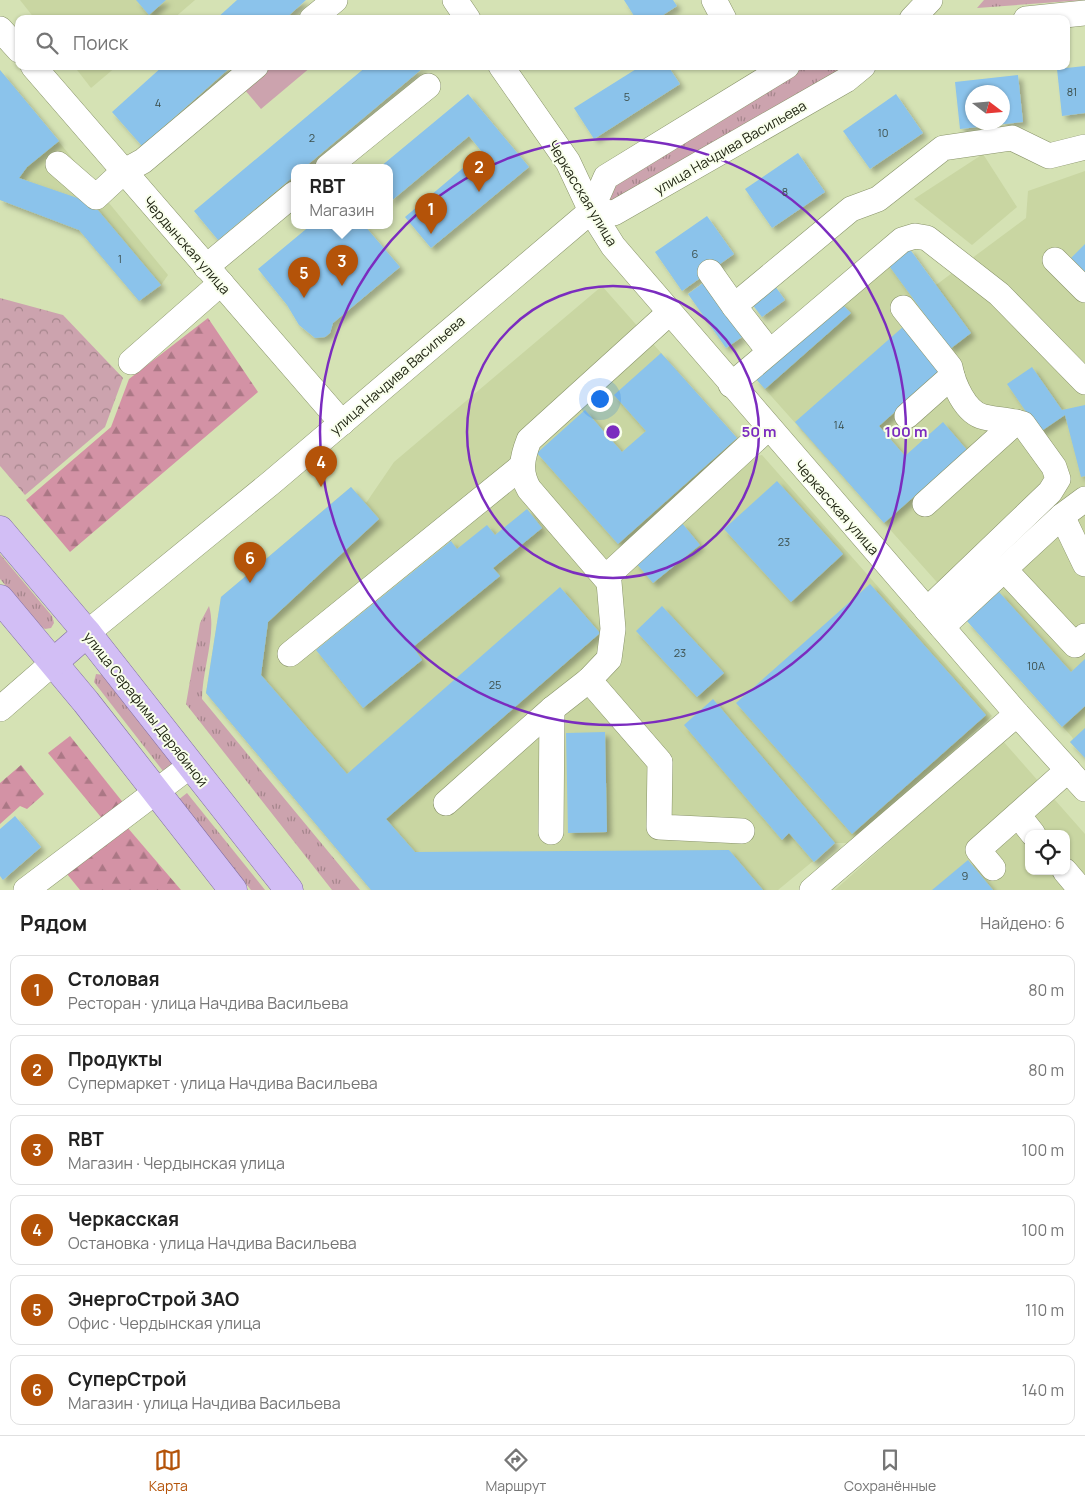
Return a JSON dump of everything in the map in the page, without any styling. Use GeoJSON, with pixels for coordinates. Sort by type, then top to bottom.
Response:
{"type":"FeatureCollection","features":[{"type":"Feature","properties":{"kind":"main road","name":"улица Серафимы Дерябиной"},"geometry":{"type":"LineString","coordinates":[[0,530],[87,633],[289,890]]}},
{"type":"Feature","properties":{"kind":"main road"},"geometry":{"type":"LineString","coordinates":[[0,599],[54,662],[155,793],[234,890]]}},
{"type":"Feature","properties":{"kind":"main road"},"geometry":{"type":"LineString","coordinates":[[54,662],[87,633]]}},
{"type":"Feature","properties":{"kind":"street"},"geometry":{"type":"LineString","coordinates":[[317,15],[335,0]]}},
{"type":"Feature","properties":{"kind":"street"},"geometry":{"type":"LineString","coordinates":[[455,0],[465,15]]}},
{"type":"Feature","properties":{"kind":"street"},"geometry":{"type":"LineString","coordinates":[[714,0],[722,15]]}},
{"type":"Feature","properties":{"kind":"street"},"geometry":{"type":"LineString","coordinates":[[916,15],[930,0]]}},
{"type":"Feature","properties":{"kind":"street"},"geometry":{"type":"LineString","coordinates":[[1070,15],[1085,14]]}},
{"type":"Feature","properties":{"kind":"street"},"geometry":{"type":"LineString","coordinates":[[0,28],[15,45]]}},
{"type":"Feature","properties":{"kind":"street","name":"Чердынская улица"},"geometry":{"type":"LineString","coordinates":[[35,70],[342,423]]}},
{"type":"Feature","properties":{"kind":"street"},"geometry":{"type":"LineString","coordinates":[[58,164],[96,197],[123,172],[143,161],[251,70]]}},
{"type":"Feature","properties":{"kind":"street","name":"Черкасская улица"},"geometry":{"type":"LineString","coordinates":[[504,70],[568,162],[591,211],[613,246],[768,428],[1017,714],[1085,789]]}},
{"type":"Feature","properties":{"kind":"street","name":"улица Начдива Васильева"},"geometry":{"type":"LineString","coordinates":[[87,633],[342,423],[516,272],[591,211],[606,177],[751,76],[773,70]]}},
{"type":"Feature","properties":{"kind":"street","name":"улица Начдива Васильева"},"geometry":{"type":"LineString","coordinates":[[591,211],[614,213],[621,210],[846,80],[858,70]]}},
{"type":"Feature","properties":{"kind":"street"},"geometry":{"type":"LineString","coordinates":[[332,164],[428,86]]}},
{"type":"Feature","properties":{"kind":"street"},"geometry":{"type":"LineString","coordinates":[[734,306],[851,209],[878,199],[943,148],[1012,138],[1049,156],[1085,147]]}},
{"type":"Feature","properties":{"kind":"street"},"geometry":{"type":"LineString","coordinates":[[131,362],[291,197]]}},
{"type":"Feature","properties":{"kind":"street"},"geometry":{"type":"LineString","coordinates":[[731,385],[902,240],[915,236],[927,238],[1000,294],[1085,382]]}},
{"type":"Feature","properties":{"kind":"street"},"geometry":{"type":"LineString","coordinates":[[1055,260],[1085,290]]}},
{"type":"Feature","properties":{"kind":"street"},"geometry":{"type":"LineString","coordinates":[[710,272],[769,351]]}},
{"type":"Feature","properties":{"kind":"street"},"geometry":{"type":"LineString","coordinates":[[903,308],[950,367],[962,397],[973,412],[982,417],[1023,424],[1058,474],[1058,479],[1050,492],[941,598],[934,618]]}},
{"type":"Feature","properties":{"kind":"street"},"geometry":{"type":"LineString","coordinates":[[446,803],[552,709],[589,680],[608,659],[613,630],[609,582],[529,489],[523,479],[522,459],[529,440],[668,312]]}},
{"type":"Feature","properties":{"kind":"street"},"geometry":{"type":"LineString","coordinates":[[907,416],[952,376]]}},
{"type":"Feature","properties":{"kind":"street"},"geometry":{"type":"LineString","coordinates":[[925,504],[1016,422]]}},
{"type":"Feature","properties":{"kind":"street"},"geometry":{"type":"LineString","coordinates":[[606,577],[768,428]]}},
{"type":"Feature","properties":{"kind":"street"},"geometry":{"type":"LineString","coordinates":[[290,654],[522,466]]}},
{"type":"Feature","properties":{"kind":"street"},"geometry":{"type":"LineString","coordinates":[[934,618],[1004,569],[1062,516],[1085,499]]}},
{"type":"Feature","properties":{"kind":"street"},"geometry":{"type":"LineString","coordinates":[[1062,516],[1085,564]]}},
{"type":"Feature","properties":{"kind":"street"},"geometry":{"type":"LineString","coordinates":[[1004,569],[1075,645],[1085,636]]}},
{"type":"Feature","properties":{"kind":"street"},"geometry":{"type":"LineString","coordinates":[[0,708],[54,662]]}},
{"type":"Feature","properties":{"kind":"street"},"geometry":{"type":"LineString","coordinates":[[589,680],[660,762],[659,827],[742,831]]}},
{"type":"Feature","properties":{"kind":"street"},"geometry":{"type":"LineString","coordinates":[[551,832],[552,709]]}},
{"type":"Feature","properties":{"kind":"street"},"geometry":{"type":"LineString","coordinates":[[812,890],[1017,714]]}},
{"type":"Feature","properties":{"kind":"street"},"geometry":{"type":"LineString","coordinates":[[26,890],[190,766]]}},
{"type":"Feature","properties":{"kind":"street"},"geometry":{"type":"LineString","coordinates":[[993,868],[978,850],[1026,825],[1068,770]]}},
{"type":"Feature","properties":{"kind":"street"},"geometry":{"type":"LineString","coordinates":[[1068,875],[1081,890]]}},
{"type":"Feature","properties":{"kind":"shaded area"},"geometry":{"type":"Polygon","coordinates":[[[20,0],[195,0],[178,15],[32,15],[20,0]]]}},
{"type":"Feature","properties":{"kind":"shaded area"},"geometry":{"type":"Polygon","coordinates":[[[0,70],[168,275],[161,285],[139,301],[79,230],[0,200],[0,70]]]}},
{"type":"Feature","properties":{"kind":"shaded area"},"geometry":{"type":"Polygon","coordinates":[[[77,70],[112,70],[91,88],[77,70]]]}},
{"type":"Feature","properties":{"kind":"shaded area"},"geometry":{"type":"Polygon","coordinates":[[[983,154],[1017,207],[972,245],[914,199],[983,154]]]}},
{"type":"Feature","properties":{"kind":"shaded area"},"geometry":{"type":"Polygon","coordinates":[[[1085,171],[1085,758],[1070,742],[1073,739],[1072,737],[967,621],[951,598],[755,378],[887,264],[936,285],[1026,218],[1028,191],[1085,171]]]}},
{"type":"Feature","properties":{"kind":"shaded area"},"geometry":{"type":"Polygon","coordinates":[[[602,286],[746,449],[756,456],[762,455],[992,716],[851,843],[835,843],[778,890],[371,890],[206,693],[221,597],[351,487],[366,503],[394,462],[602,286]]]}},
{"type":"Feature","properties":{"kind":"shaded area"},"geometry":{"type":"Polygon","coordinates":[[[1002,740],[1085,834],[1085,890],[835,890],[1002,740]]]}},
{"type":"Feature","properties":{"kind":"green space"},"geometry":{"type":"Polygon","coordinates":[[[984,0],[1085,0],[977,8],[984,0]]]}},
{"type":"Feature","properties":{"kind":"green space"},"geometry":{"type":"Polygon","coordinates":[[[266,70],[307,70],[261,109],[244,89],[266,70]]]}},
{"type":"Feature","properties":{"kind":"green space"},"geometry":{"type":"Polygon","coordinates":[[[794,70],[839,70],[611,206],[605,190],[628,172],[794,70]]]}},
{"type":"Feature","properties":{"kind":"green space"},"geometry":{"type":"Polygon","coordinates":[[[0,298],[63,315],[123,378],[105,427],[25,495],[0,466],[0,298]]]}},
{"type":"Feature","properties":{"kind":"green space"},"geometry":{"type":"Polygon","coordinates":[[[208,318],[258,392],[70,552],[26,500],[111,427],[129,379],[208,318]]]}},
{"type":"Feature","properties":{"kind":"green space"},"geometry":{"type":"Polygon","coordinates":[[[0,554],[52,616],[54,623],[51,628],[45,629],[39,625],[0,579],[0,554]]]}},
{"type":"Feature","properties":{"kind":"green space"},"geometry":{"type":"Polygon","coordinates":[[[209,606],[211,628],[202,699],[360,890],[332,890],[186,704],[200,623],[209,606]]]}},
{"type":"Feature","properties":{"kind":"green space"},"geometry":{"type":"Polygon","coordinates":[[[96,674],[104,675],[173,764],[163,771],[94,682],[96,674]]]}},
{"type":"Feature","properties":{"kind":"green space"},"geometry":{"type":"Polygon","coordinates":[[[70,736],[125,805],[105,822],[48,753],[70,736]]]}},
{"type":"Feature","properties":{"kind":"green space"},"geometry":{"type":"Polygon","coordinates":[[[21,765],[44,794],[27,809],[20,806],[0,824],[0,783],[21,765]]]}},
{"type":"Feature","properties":{"kind":"green space"},"geometry":{"type":"Polygon","coordinates":[[[187,793],[265,890],[251,890],[178,800],[187,793]]]}},
{"type":"Feature","properties":{"kind":"green space"},"geometry":{"type":"Polygon","coordinates":[[[127,827],[181,890],[80,890],[67,874],[127,827]]]}},
{"type":"Feature","properties":{"kind":"building"},"geometry":{"type":"Polygon","coordinates":[[[136,0],[166,0],[149,15],[136,0]]]}},
{"type":"Feature","properties":{"kind":"building"},"geometry":{"type":"Polygon","coordinates":[[[237,0],[306,0],[289,15],[220,15],[237,0]]]}},
{"type":"Feature","properties":{"kind":"building"},"geometry":{"type":"Polygon","coordinates":[[[624,0],[673,0],[677,6],[663,15],[633,15],[624,0]]]}},
{"type":"Feature","properties":{"kind":"building"},"geometry":{"type":"Polygon","coordinates":[[[1085,66],[1085,113],[1062,116],[1057,70],[1070,70],[1070,68],[1085,66]]]}},
{"type":"Feature","properties":{"kind":"building"},"geometry":{"type":"Polygon","coordinates":[[[0,70],[59,141],[27,167],[19,178],[92,203],[161,285],[139,301],[79,230],[0,200],[0,70]]]}},
{"type":"Feature","properties":{"kind":"building"},"geometry":{"type":"Polygon","coordinates":[[[159,70],[228,70],[142,146],[112,112],[159,70]]]}},
{"type":"Feature","properties":{"kind":"building"},"geometry":{"type":"Polygon","coordinates":[[[362,70],[421,70],[309,164],[291,164],[291,179],[218,240],[194,211],[362,70]]]}},
{"type":"Feature","properties":{"kind":"building"},"geometry":{"type":"Polygon","coordinates":[[[635,70],[671,70],[680,84],[594,139],[574,108],[635,70]]]}},
{"type":"Feature","properties":{"kind":"building"},"geometry":{"type":"Polygon","coordinates":[[[1018,75],[1023,122],[1010,123],[1010,85],[965,85],[965,128],[960,129],[955,82],[1018,75]]]}},
{"type":"Feature","properties":{"kind":"building"},"geometry":{"type":"Polygon","coordinates":[[[468,94],[529,167],[431,248],[405,217],[482,152],[469,136],[393,199],[393,164],[384,164],[468,94]]]}},
{"type":"Feature","properties":{"kind":"building"},"geometry":{"type":"Polygon","coordinates":[[[896,94],[923,133],[870,169],[843,131],[896,94]]]}},
{"type":"Feature","properties":{"kind":"building"},"geometry":{"type":"Polygon","coordinates":[[[798,153],[825,192],[772,228],[745,189],[798,153]]]}},
{"type":"Feature","properties":{"kind":"building"},"geometry":{"type":"Polygon","coordinates":[[[707,216],[734,254],[682,291],[655,252],[707,216]]]}},
{"type":"Feature","properties":{"kind":"building"},"geometry":{"type":"Polygon","coordinates":[[[306,229],[367,229],[400,267],[333,323],[330,333],[325,337],[315,338],[299,325],[287,305],[258,269],[306,229]]]}},
{"type":"Feature","properties":{"kind":"building"},"geometry":{"type":"Polygon","coordinates":[[[1085,244],[1085,272],[1071,258],[1085,244]]]}},
{"type":"Feature","properties":{"kind":"building"},"geometry":{"type":"Polygon","coordinates":[[[909,248],[971,333],[950,349],[887,263],[909,248]]]}},
{"type":"Feature","properties":{"kind":"building"},"geometry":{"type":"Polygon","coordinates":[[[703,283],[742,337],[726,348],[688,294],[703,283]]]}},
{"type":"Feature","properties":{"kind":"building"},"geometry":{"type":"Polygon","coordinates":[[[775,286],[785,300],[762,317],[752,304],[775,286]]]}},
{"type":"Feature","properties":{"kind":"building"},"geometry":{"type":"Polygon","coordinates":[[[840,302],[851,313],[765,389],[755,378],[840,302]]]}},
{"type":"Feature","properties":{"kind":"building"},"geometry":{"type":"Polygon","coordinates":[[[904,326],[942,370],[879,426],[905,456],[943,422],[967,450],[884,523],[795,422],[904,326]]]}},
{"type":"Feature","properties":{"kind":"building"},"geometry":{"type":"Polygon","coordinates":[[[661,353],[737,438],[618,544],[537,453],[585,410],[622,452],[646,431],[614,395],[661,353]]]}},
{"type":"Feature","properties":{"kind":"building"},"geometry":{"type":"Polygon","coordinates":[[[1032,367],[1062,410],[1085,405],[1085,476],[1081,477],[1065,415],[1040,432],[1007,384],[1032,367]]]}},
{"type":"Feature","properties":{"kind":"building"},"geometry":{"type":"Polygon","coordinates":[[[777,481],[843,554],[791,602],[724,529],[777,481]]]}},
{"type":"Feature","properties":{"kind":"building"},"geometry":{"type":"Polygon","coordinates":[[[351,487],[379,519],[268,622],[261,675],[347,774],[560,587],[600,633],[386,819],[415,852],[729,850],[763,890],[371,890],[206,693],[221,597],[351,487]]]}},
{"type":"Feature","properties":{"kind":"building"},"geometry":{"type":"Polygon","coordinates":[[[527,509],[542,528],[493,568],[500,576],[413,647],[422,660],[363,708],[316,650],[451,541],[457,549],[487,525],[495,535],[527,509]]]}},
{"type":"Feature","properties":{"kind":"building"},"geometry":{"type":"Polygon","coordinates":[[[682,523],[700,545],[653,583],[635,562],[682,523]]]}},
{"type":"Feature","properties":{"kind":"building"},"geometry":{"type":"Polygon","coordinates":[[[870,584],[986,715],[852,834],[736,703],[870,584]]]}},
{"type":"Feature","properties":{"kind":"building"},"geometry":{"type":"Polygon","coordinates":[[[999,592],[1071,672],[1085,659],[1085,706],[1062,727],[967,621],[999,592]]]}},
{"type":"Feature","properties":{"kind":"building"},"geometry":{"type":"Polygon","coordinates":[[[662,606],[724,673],[697,697],[636,631],[662,606]]]}},
{"type":"Feature","properties":{"kind":"building"},"geometry":{"type":"Polygon","coordinates":[[[713,699],[835,843],[814,862],[789,833],[782,840],[684,725],[713,699]]]}},
{"type":"Feature","properties":{"kind":"building"},"geometry":{"type":"Polygon","coordinates":[[[1085,728],[1085,758],[1070,742],[1085,728]]]}},
{"type":"Feature","properties":{"kind":"building"},"geometry":{"type":"Polygon","coordinates":[[[605,732],[607,832],[568,833],[566,733],[605,732]]]}},
{"type":"Feature","properties":{"kind":"building"},"geometry":{"type":"Polygon","coordinates":[[[15,816],[41,847],[3,880],[0,876],[0,829],[15,816]]]}},
{"type":"Feature","properties":{"kind":"building"},"geometry":{"type":"Polygon","coordinates":[[[968,860],[993,890],[932,890],[968,860]]]}},
{"type":"Feature","properties":{"kind":"place","name":"Продукты"},"geometry":{"type":"Point","coordinates":[479,192]}},
{"type":"Feature","properties":{"kind":"place","name":"Столовая"},"geometry":{"type":"Point","coordinates":[431,234]}},
{"type":"Feature","properties":{"kind":"place","name":"RBT"},"geometry":{"type":"Point","coordinates":[342,286]}},
{"type":"Feature","properties":{"kind":"place","name":"ЭнергоСтрой ЗАО"},"geometry":{"type":"Point","coordinates":[304,298]}},
{"type":"Feature","properties":{"kind":"place","name":"Черкасская"},"geometry":{"type":"Point","coordinates":[321,487]}},
{"type":"Feature","properties":{"kind":"place","name":"СуперСтрой"},"geometry":{"type":"Point","coordinates":[250,583]}}]}
